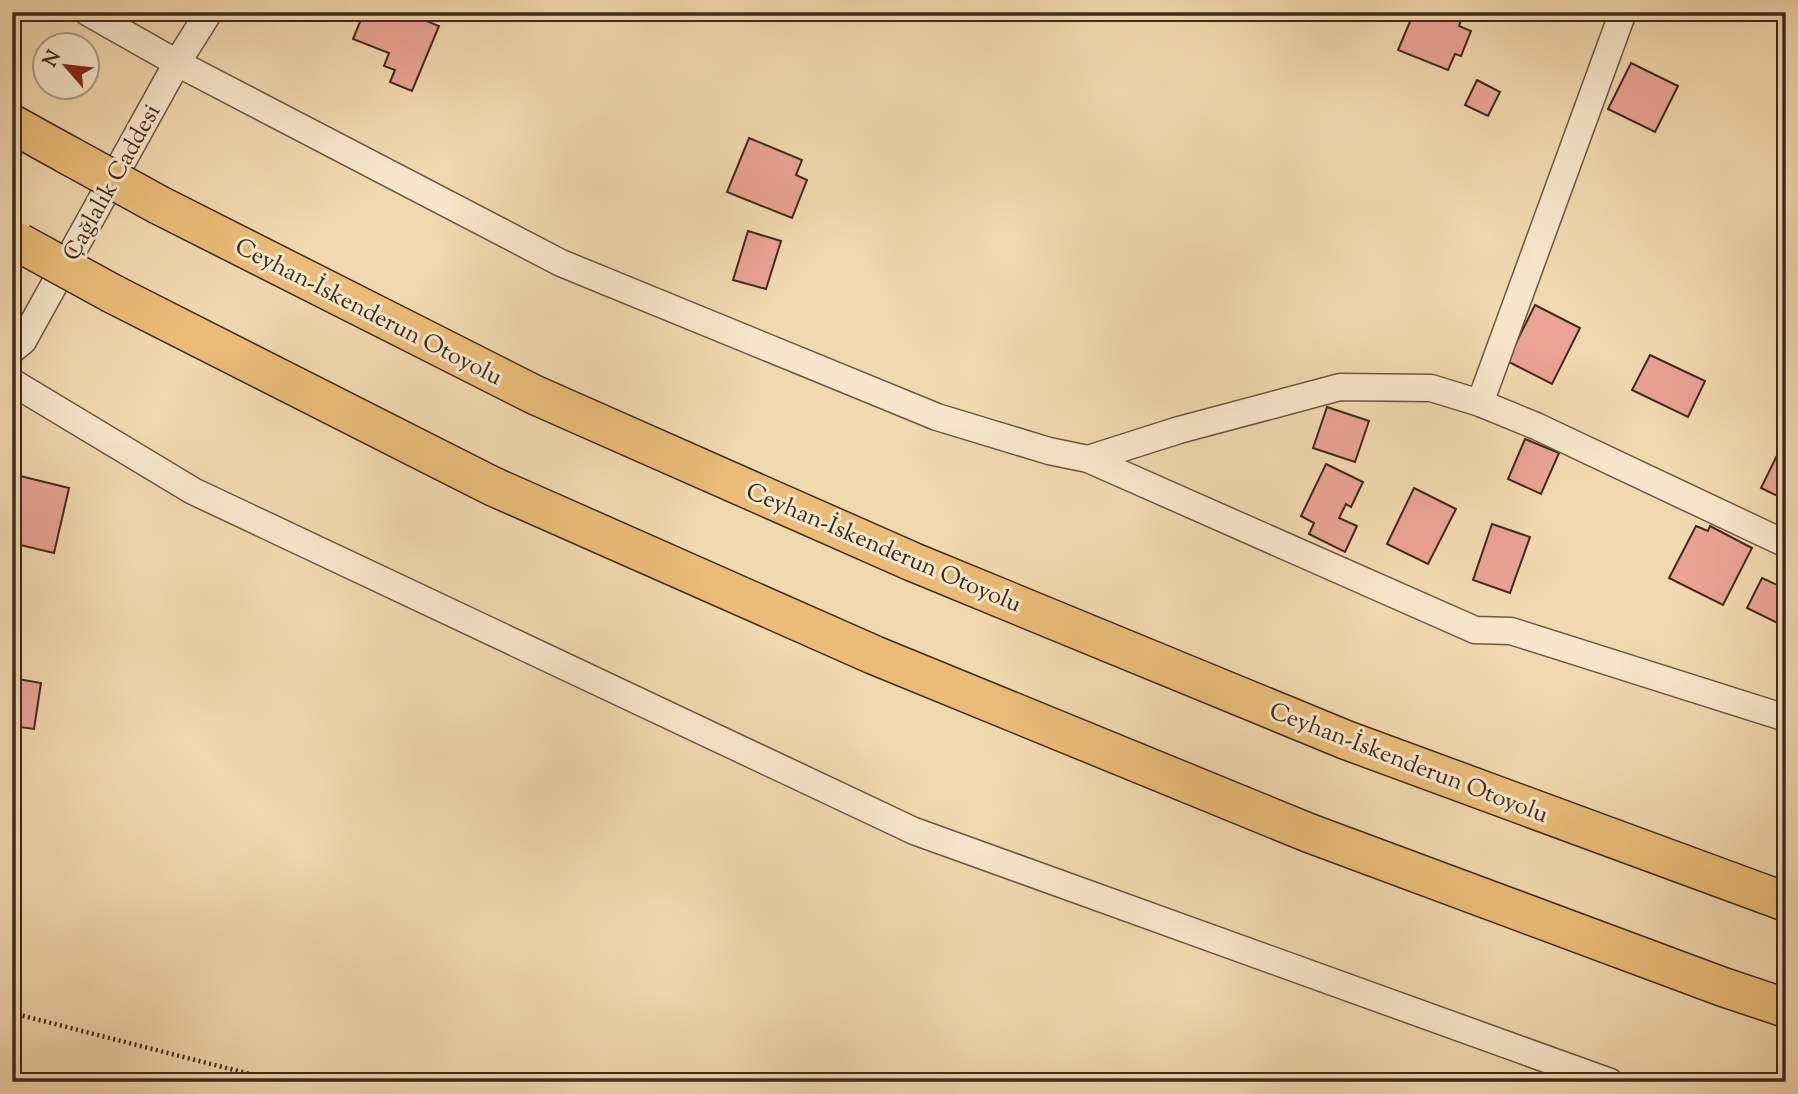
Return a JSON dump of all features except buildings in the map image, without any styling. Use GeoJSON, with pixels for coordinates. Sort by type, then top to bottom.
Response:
{"type":"FeatureCollection","features":[{"type":"Feature","properties":{"kind":"highway","name":"Ceyhan-İskenderun Otoyolu"},"geometry":{"type":"LineString","coordinates":[[12,124],[159,205],[535,395],[913,562],[1346,740],[1786,902]]}},
{"type":"Feature","properties":{"kind":"highway"},"geometry":{"type":"LineString","coordinates":[[16,241],[113,294],[492,486],[874,655],[1309,834],[1723,988],[1786,1008]]}},
{"type":"Feature","properties":{"kind":"street"},"geometry":{"type":"LineString","coordinates":[[86,12],[177,63],[561,263],[937,417],[1049,451],[1088,459],[1475,630],[1511,631],[1786,718]]}},
{"type":"Feature","properties":{"kind":"street","name":"Çağlalık Caddesi"},"geometry":{"type":"LineString","coordinates":[[12,350],[23,341],[177,63],[209,12]]}},
{"type":"Feature","properties":{"kind":"street"},"geometry":{"type":"LineString","coordinates":[[1480,403],[1623,12]]}},
{"type":"Feature","properties":{"kind":"street"},"geometry":{"type":"LineString","coordinates":[[12,382],[193,491],[914,831],[1610,1082]]}},
{"type":"Feature","properties":{"kind":"street"},"geometry":{"type":"LineString","coordinates":[[1088,459],[1179,430],[1340,387],[1431,387],[1536,426],[1786,544]]}},
{"type":"Feature","properties":{"kind":"path"},"geometry":{"type":"LineString","coordinates":[[12,1013],[281,1082]]}}]}
